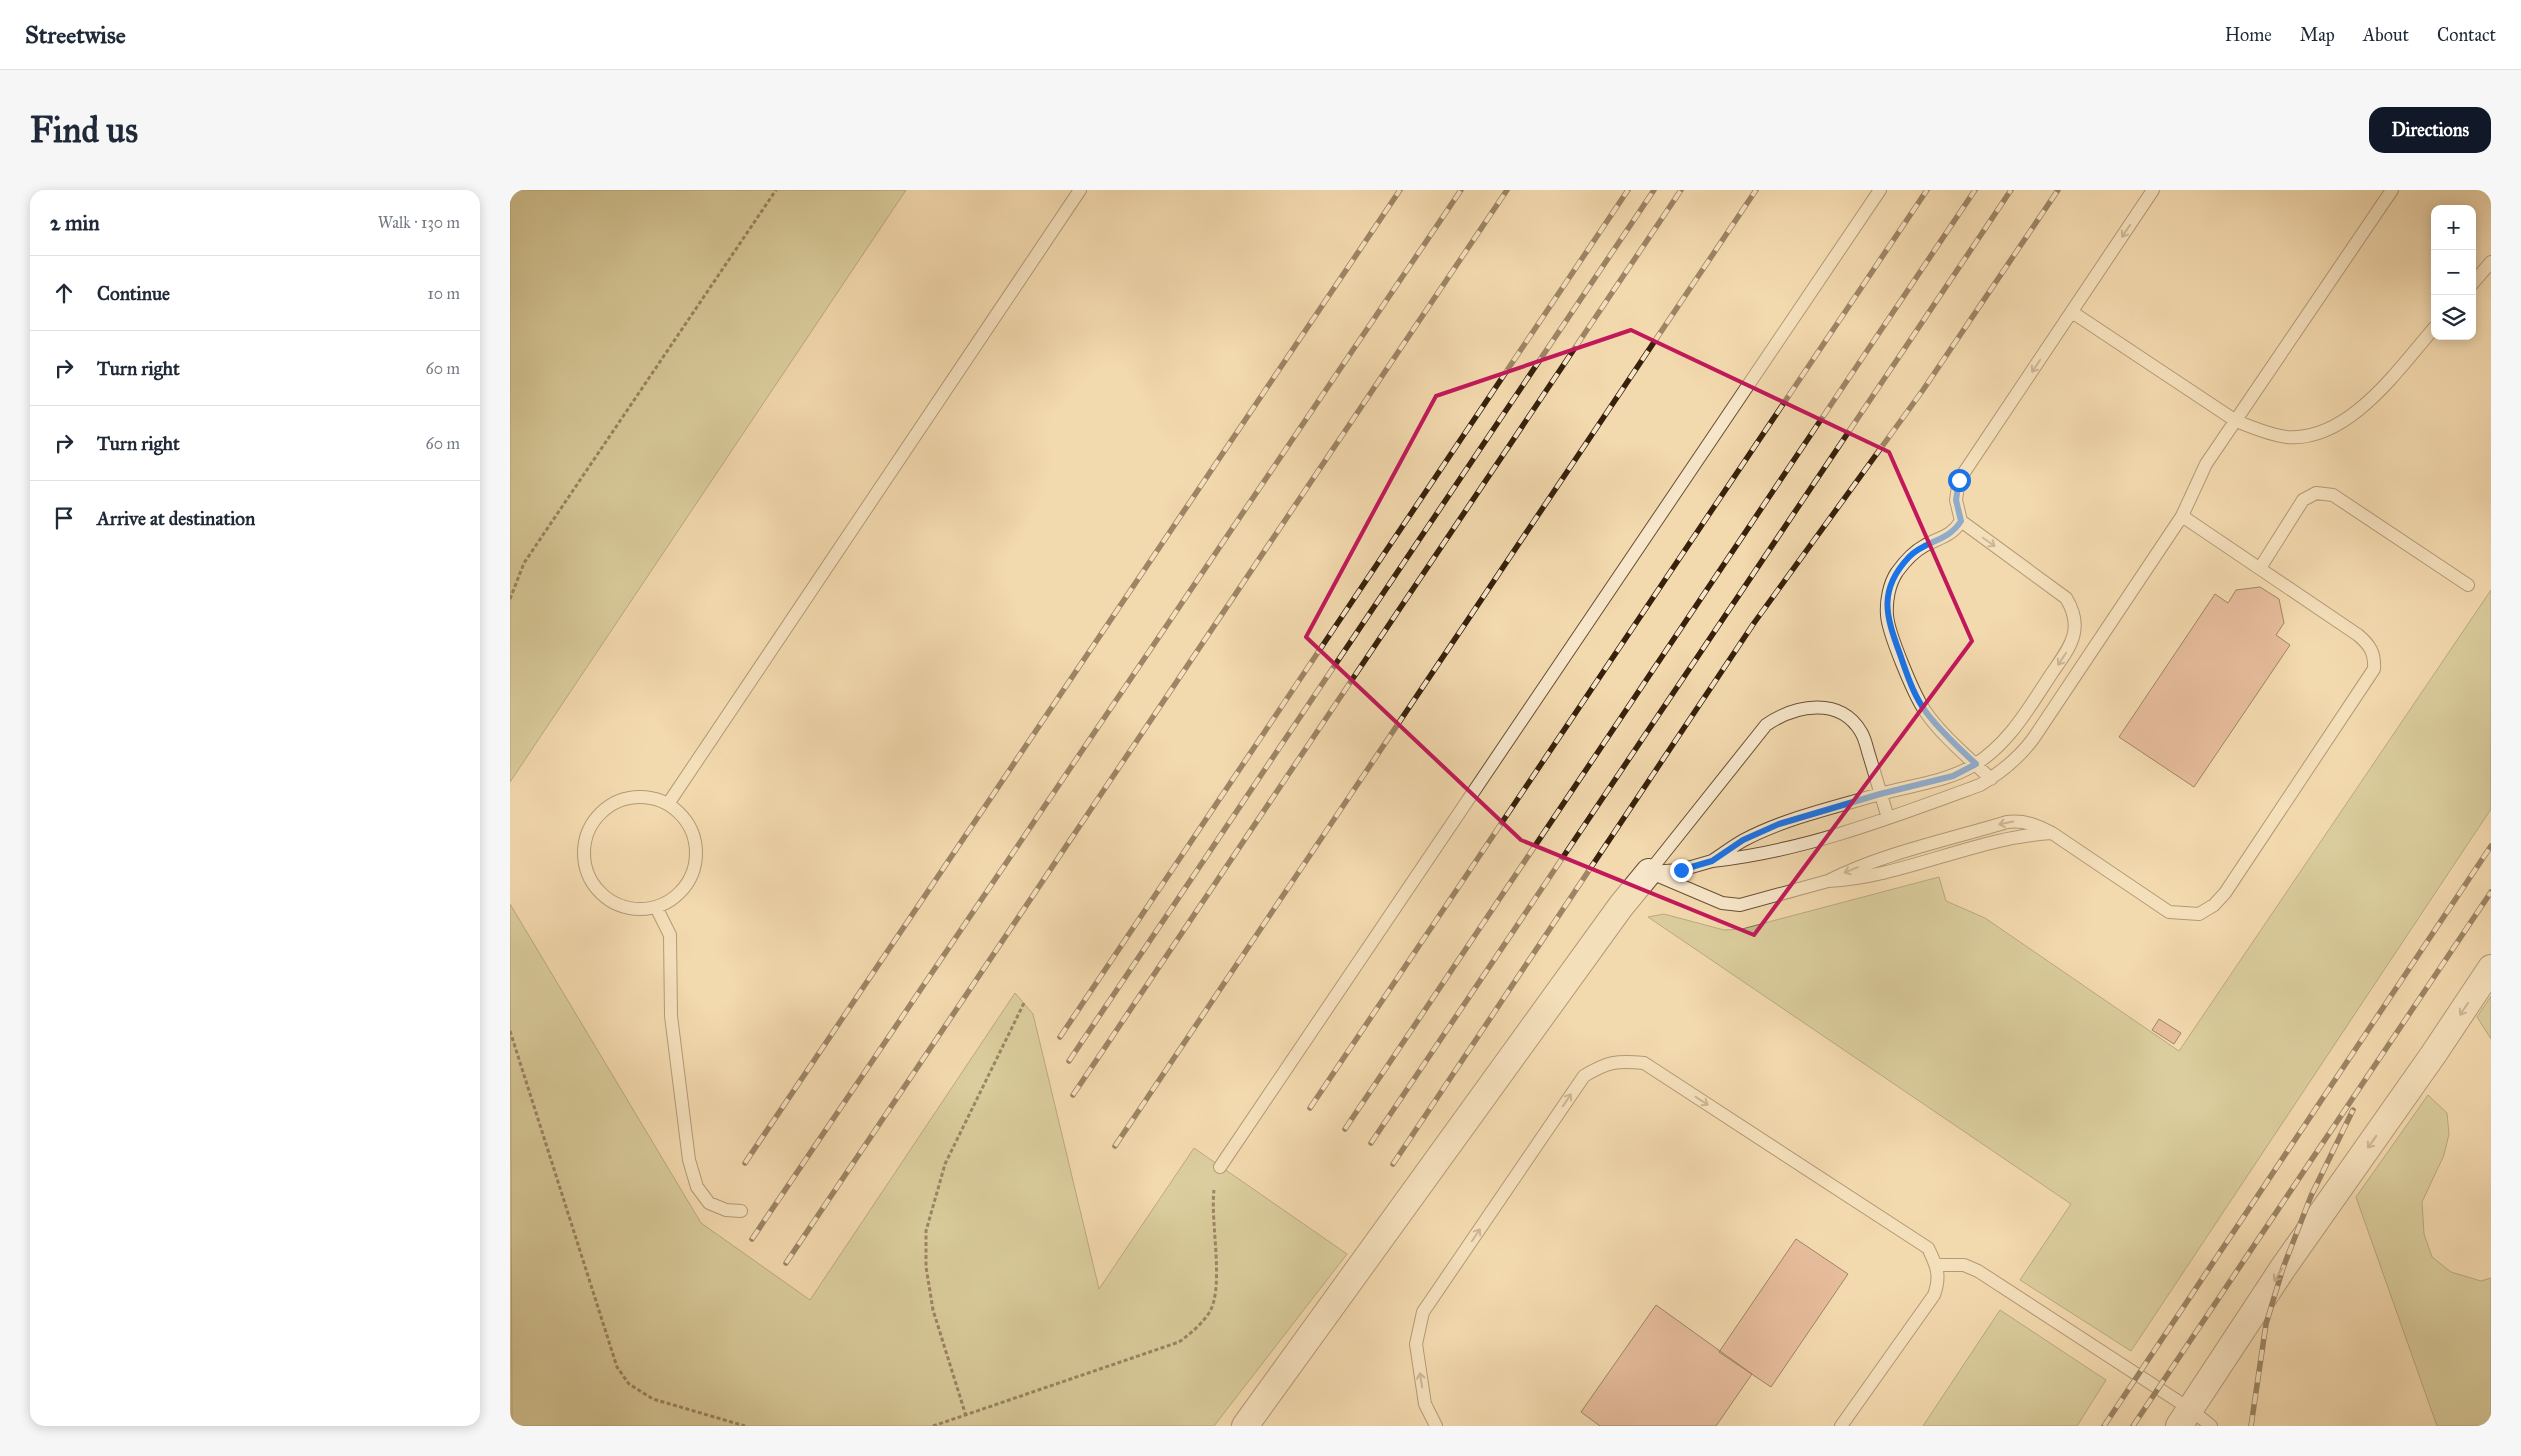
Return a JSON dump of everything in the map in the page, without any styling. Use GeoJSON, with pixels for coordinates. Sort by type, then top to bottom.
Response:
{"type":"FeatureCollection","features":[{"type":"Feature","properties":{"kind":"street"},"geometry":{"type":"LineString","coordinates":[[1249,1424],[1621,906],[1649,872]]}},
{"type":"Feature","properties":{"kind":"street"},"geometry":{"type":"LineString","coordinates":[[2189,1420],[2283,1268],[2429,1061],[2491,968]]}},
{"type":"Feature","properties":{"kind":"lane"},"geometry":{"type":"LineString","coordinates":[[668,804],[1080,190]]}},
{"type":"Feature","properties":{"kind":"lane"},"geometry":{"type":"LineString","coordinates":[[1220,1167],[1880,190]]}},
{"type":"Feature","properties":{"kind":"lane"},"geometry":{"type":"LineString","coordinates":[[1712,861],[1743,840],[1779,824],[1880,794],[1953,776],[1976,764],[2020,722],[2071,646],[2076,629],[2074,611],[2066,598],[1961,521],[1956,500],[1959,480],[2153,190]]}},
{"type":"Feature","properties":{"kind":"lane"},"geometry":{"type":"LineString","coordinates":[[1649,872],[1681,870],[1712,861],[1749,857],[1787,849],[1888,818],[1980,785],[2019,757],[2033,739],[2182,516],[2206,464],[2392,190]]}},
{"type":"Feature","properties":{"kind":"lane"},"geometry":{"type":"LineString","coordinates":[[2476,279],[2491,262]]}},
{"type":"Feature","properties":{"kind":"lane"},"geometry":{"type":"LineString","coordinates":[[2072,312],[2236,421],[2261,431],[2287,437],[2313,434],[2338,424],[2372,399],[2431,332]]}},
{"type":"Feature","properties":{"kind":"lane"},"geometry":{"type":"LineString","coordinates":[[2260,568],[2303,500],[2316,493],[2333,496],[2468,585]]}},
{"type":"Feature","properties":{"kind":"lane"},"geometry":{"type":"LineString","coordinates":[[1649,872],[1722,903],[1740,905],[1828,881],[1850,869],[2007,822],[2019,821],[2032,823],[2052,833],[2169,912],[2199,914],[2214,905],[2225,893],[2374,669],[2375,656],[2368,644],[2358,634],[2182,516]]}},
{"type":"Feature","properties":{"kind":"lane"},"geometry":{"type":"LineString","coordinates":[[1961,521],[1954,532],[1925,545],[1909,556],[1896,574],[1888,596],[1887,617],[1912,688],[1924,710],[1943,733],[1991,778]]}},
{"type":"Feature","properties":{"kind":"lane"},"geometry":{"type":"LineString","coordinates":[[1649,872],[1766,725],[1780,715],[1802,707],[1820,707],[1837,711],[1853,721],[1862,734],[1888,818]]}},
{"type":"Feature","properties":{"kind":"lane"},"geometry":{"type":"LineString","coordinates":[[632,797],[650,798],[668,804],[682,816],[692,832],[696,850],[694,869],[686,886],[673,899],[656,907],[638,909],[620,906],[604,897],[592,883],[585,866],[584,848],[588,830],[599,814],[614,803],[632,797]]}},
{"type":"Feature","properties":{"kind":"lane"},"geometry":{"type":"LineString","coordinates":[[656,907],[670,935],[671,1016],[689,1160],[697,1187],[709,1203],[726,1210],[741,1211]]}},
{"type":"Feature","properties":{"kind":"lane"},"geometry":{"type":"LineString","coordinates":[[1436,1426],[1425,1404],[1416,1344],[1423,1312],[1584,1076],[1603,1064],[1621,1061],[1644,1064],[1928,1248],[1937,1265],[1939,1281],[1934,1295],[1841,1426]]}},
{"type":"Feature","properties":{"kind":"lane"},"geometry":{"type":"LineString","coordinates":[[1937,1265],[1964,1264],[1978,1271],[2189,1420],[2211,1426]]}},
{"type":"Feature","properties":{"kind":"path"},"geometry":{"type":"LineString","coordinates":[[510,599],[524,564],[776,190]]}},
{"type":"Feature","properties":{"kind":"path"},"geometry":{"type":"LineString","coordinates":[[966,1416],[933,1310],[926,1268],[926,1231],[945,1164],[1024,1004]]}},
{"type":"Feature","properties":{"kind":"path"},"geometry":{"type":"LineString","coordinates":[[510,1031],[617,1367],[630,1384],[653,1399],[745,1426]]}},
{"type":"Feature","properties":{"kind":"path"},"geometry":{"type":"LineString","coordinates":[[933,1426],[1179,1342],[1195,1330],[1210,1312],[1217,1289],[1212,1205],[1220,1167]]}},
{"type":"Feature","properties":{"kind":"highlighted area"},"geometry":{"type":"Polygon","coordinates":[[[1631,330],[1889,452],[1972,641],[1754,935],[1521,840],[1306,637],[1436,396],[1631,330]]]}},
{"type":"Feature","properties":{"kind":"shaded area"},"geometry":{"type":"Polygon","coordinates":[[[510,190],[906,190],[510,782],[510,190]]]}},
{"type":"Feature","properties":{"kind":"shaded area"},"geometry":{"type":"Polygon","coordinates":[[[2491,590],[2491,809],[2131,1351],[2020,1280],[2071,1204],[1648,917],[1664,914],[1724,930],[1742,929],[1939,877],[1946,901],[1985,918],[2179,1051],[2491,590]]]}},
{"type":"Feature","properties":{"kind":"shaded area"},"geometry":{"type":"Polygon","coordinates":[[[510,904],[701,1223],[810,1300],[1015,993],[1033,1014],[1099,1289],[1194,1148],[1347,1254],[1214,1426],[512,1426],[510,904]]]}},
{"type":"Feature","properties":{"kind":"shaded area"},"geometry":{"type":"Polygon","coordinates":[[[2491,996],[2491,1039],[2477,1017],[2491,996]]]}},
{"type":"Feature","properties":{"kind":"shaded area"},"geometry":{"type":"Polygon","coordinates":[[[2428,1095],[2447,1113],[2449,1134],[2444,1155],[2422,1202],[2424,1234],[2432,1257],[2451,1272],[2481,1281],[2491,1278],[2491,1426],[2437,1426],[2356,1197],[2428,1095]]]}},
{"type":"Feature","properties":{"kind":"shaded area"},"geometry":{"type":"Polygon","coordinates":[[[2000,1310],[2106,1380],[2077,1426],[1923,1426],[2000,1310]]]}},
{"type":"Feature","properties":{"kind":"building"},"geometry":{"type":"Polygon","coordinates":[[[2260,587],[2279,599],[2284,623],[2276,635],[2290,645],[2194,787],[2119,737],[2215,594],[2228,603],[2236,590],[2260,587]]]}},
{"type":"Feature","properties":{"kind":"building"},"geometry":{"type":"Polygon","coordinates":[[[2159,1019],[2181,1033],[2174,1044],[2152,1030],[2159,1019]]]}},
{"type":"Feature","properties":{"kind":"building"},"geometry":{"type":"Polygon","coordinates":[[[1796,1239],[1848,1274],[1771,1387],[1719,1352],[1796,1239]]]}},
{"type":"Feature","properties":{"kind":"building"},"geometry":{"type":"Polygon","coordinates":[[[1656,1305],[1752,1374],[1716,1426],[1600,1426],[1581,1412],[1656,1305]]]}},
{"type":"Feature","properties":{"kind":"railway"},"geometry":{"type":"LineString","coordinates":[[745,1163],[1400,190]]}},
{"type":"Feature","properties":{"kind":"railway"},"geometry":{"type":"LineString","coordinates":[[752,1239],[1461,190]]}},
{"type":"Feature","properties":{"kind":"railway"},"geometry":{"type":"LineString","coordinates":[[786,1263],[1507,190]]}},
{"type":"Feature","properties":{"kind":"railway"},"geometry":{"type":"LineString","coordinates":[[1060,1037],[1628,190]]}},
{"type":"Feature","properties":{"kind":"railway"},"geometry":{"type":"LineString","coordinates":[[1069,1061],[1654,190]]}},
{"type":"Feature","properties":{"kind":"railway"},"geometry":{"type":"LineString","coordinates":[[1073,1095],[1681,190]]}},
{"type":"Feature","properties":{"kind":"railway"},"geometry":{"type":"LineString","coordinates":[[1115,1146],[1756,190]]}},
{"type":"Feature","properties":{"kind":"railway"},"geometry":{"type":"LineString","coordinates":[[1310,1108],[1927,190]]}},
{"type":"Feature","properties":{"kind":"railway"},"geometry":{"type":"LineString","coordinates":[[1345,1129],[1975,190]]}},
{"type":"Feature","properties":{"kind":"railway"},"geometry":{"type":"LineString","coordinates":[[1371,1143],[2011,190]]}},
{"type":"Feature","properties":{"kind":"railway"},"geometry":{"type":"LineString","coordinates":[[1393,1164],[1754,623],[1923,390],[2058,190]]}},
{"type":"Feature","properties":{"kind":"railway"},"geometry":{"type":"LineString","coordinates":[[2104,1426],[2491,846]]}},
{"type":"Feature","properties":{"kind":"railway"},"geometry":{"type":"LineString","coordinates":[[2133,1426],[2491,892]]}},
{"type":"Feature","properties":{"kind":"railway"},"geometry":{"type":"LineString","coordinates":[[2251,1426],[2266,1324],[2283,1268],[2311,1196],[2353,1110]]}},
{"type":"Feature","properties":{"kind":"route"},"geometry":{"type":"LineString","coordinates":[[1681,870],[1712,861],[1743,840],[1779,824],[1880,794],[1953,776],[1976,764],[1943,733],[1924,710],[1912,688],[1887,617],[1888,596],[1896,574],[1909,556],[1925,545],[1945,538],[1954,532],[1961,521],[1956,500],[1959,480]]}}]}
